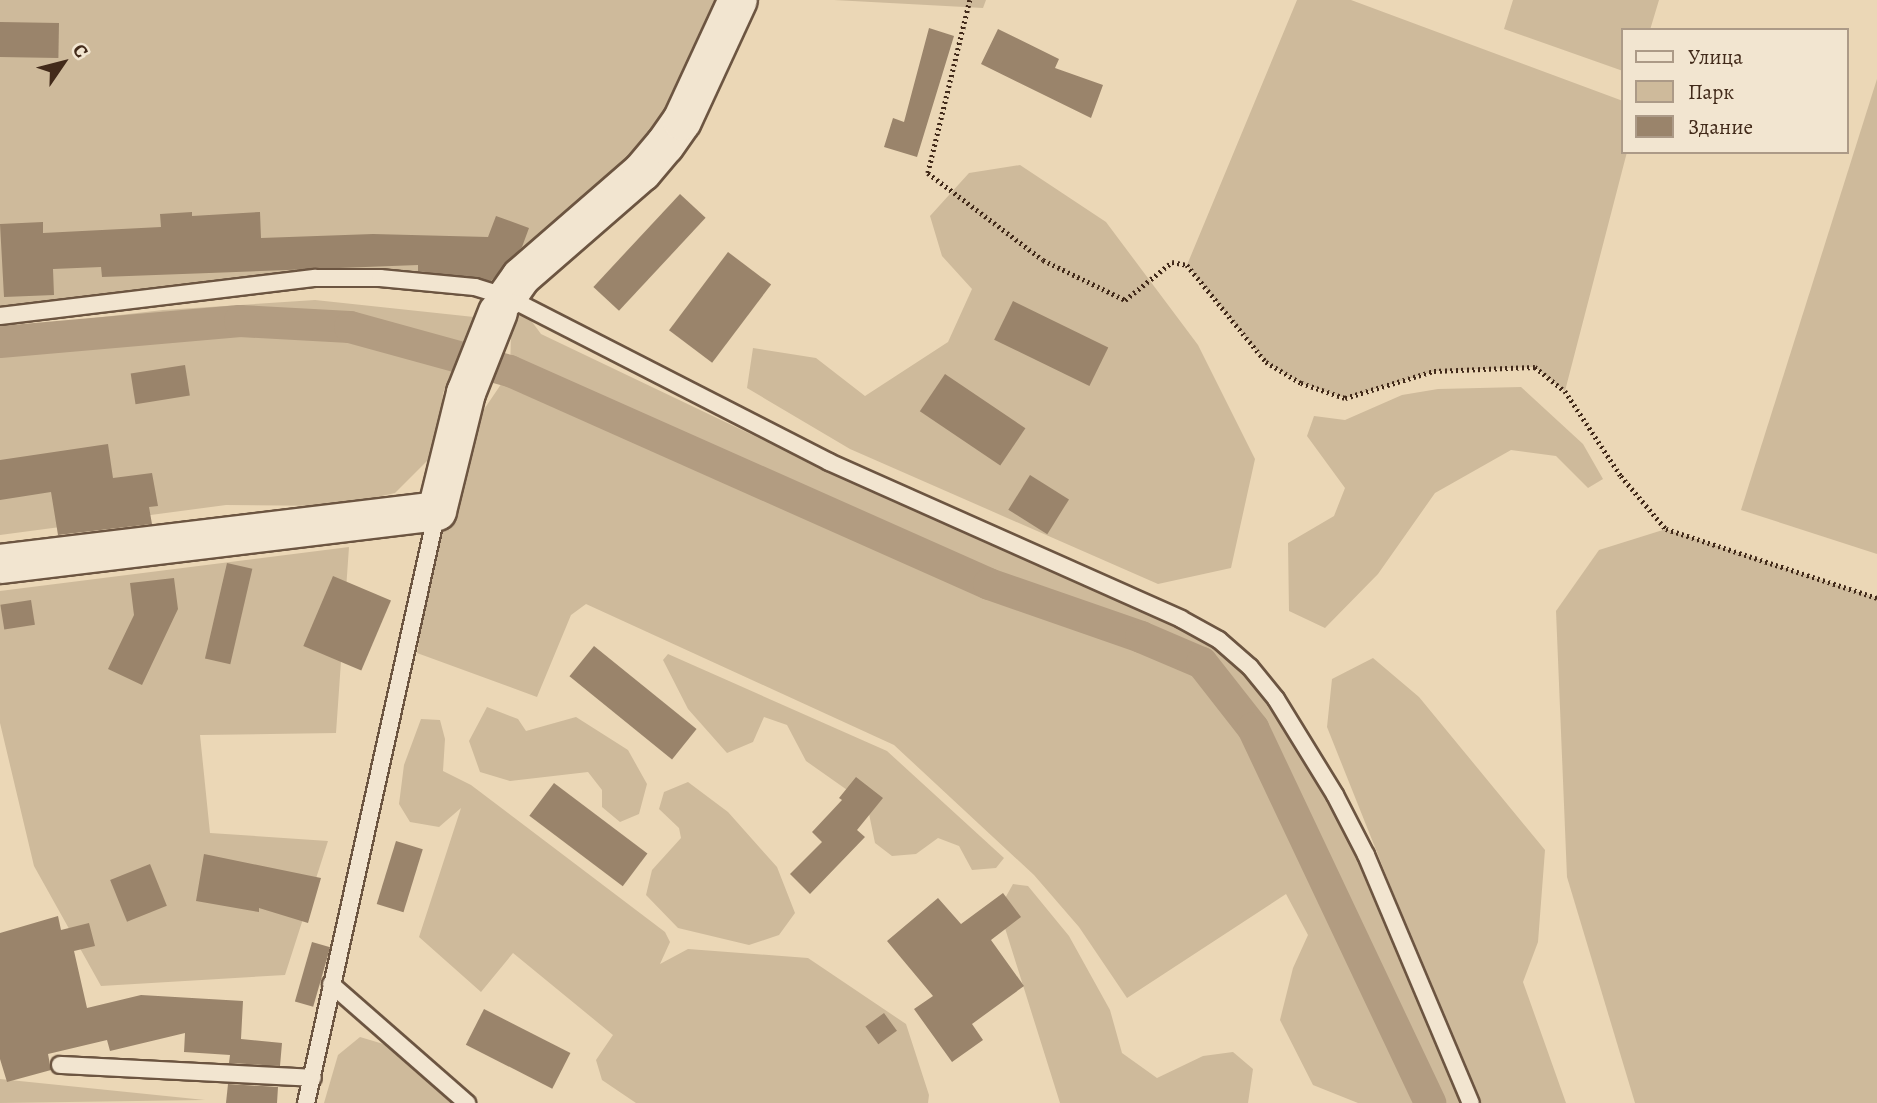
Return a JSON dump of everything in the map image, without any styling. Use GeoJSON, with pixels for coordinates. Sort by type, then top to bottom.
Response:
{"type":"FeatureCollection","features":[{"type":"Feature","properties":{"kind":"street"},"geometry":{"type":"LineString","coordinates":[[0,564],[437,512],[466,393],[503,305],[521,277],[642,172],[665,145],[682,121],[738,0]]}},
{"type":"Feature","properties":{"kind":"lane"},"geometry":{"type":"LineString","coordinates":[[0,316],[316,278],[445,282],[503,305],[829,462],[1181,619],[1219,640],[1276,699],[1335,795],[1371,867],[1471,1103]]}},
{"type":"Feature","properties":{"kind":"lane"},"geometry":{"type":"LineString","coordinates":[[306,1103],[437,512]]}},
{"type":"Feature","properties":{"kind":"lane"},"geometry":{"type":"LineString","coordinates":[[331,984],[467,1103]]}},
{"type":"Feature","properties":{"kind":"lane"},"geometry":{"type":"LineString","coordinates":[[60,1065],[313,1078]]}},
{"type":"Feature","properties":{"kind":"path"},"geometry":{"type":"LineString","coordinates":[[970,0],[928,173],[1043,260],[1125,300],[1172,262],[1187,265],[1266,362],[1301,383],[1345,398],[1434,371],[1535,366],[1565,391],[1621,476],[1666,528],[1877,598]]}},
{"type":"Feature","properties":{"kind":"green space"},"geometry":{"type":"Polygon","coordinates":[[[0,0],[746,0],[676,140],[513,296],[541,334],[830,472],[1193,621],[1257,671],[1361,854],[1465,1103],[1358,1103],[1313,1085],[1280,1020],[1293,968],[1308,935],[1286,894],[1127,998],[1079,927],[1034,875],[894,745],[586,604],[571,615],[537,697],[417,653],[449,461],[510,371],[512,296],[255,281],[0,312],[0,0]]]}},
{"type":"Feature","properties":{"kind":"green space"},"geometry":{"type":"Polygon","coordinates":[[[834,0],[986,0],[983,8],[834,0]]]}},
{"type":"Feature","properties":{"kind":"green space"},"geometry":{"type":"Polygon","coordinates":[[[1297,0],[1351,0],[1622,101],[1622,154],[1626,154],[1565,391],[1535,367],[1435,371],[1345,398],[1301,383],[1266,362],[1187,265],[1297,0]]]}},
{"type":"Feature","properties":{"kind":"green space"},"geometry":{"type":"Polygon","coordinates":[[[1513,0],[1659,0],[1651,28],[1622,28],[1622,71],[1504,29],[1513,0]]]}},
{"type":"Feature","properties":{"kind":"green space"},"geometry":{"type":"Polygon","coordinates":[[[1877,79],[1877,554],[1741,510],[1877,79]]]}},
{"type":"Feature","properties":{"kind":"green space"},"geometry":{"type":"Polygon","coordinates":[[[1020,165],[1106,222],[1198,345],[1255,459],[1231,568],[1158,584],[850,449],[747,388],[753,348],[816,358],[865,396],[948,342],[972,289],[942,256],[930,216],[969,173],[1020,165]]]}},
{"type":"Feature","properties":{"kind":"green space"},"geometry":{"type":"Polygon","coordinates":[[[315,300],[474,317],[443,393],[438,450],[395,493],[337,506],[226,505],[0,535],[0,329],[163,310],[315,300]]]}},
{"type":"Feature","properties":{"kind":"green space"},"geometry":{"type":"Polygon","coordinates":[[[1521,387],[1583,444],[1603,479],[1588,488],[1556,456],[1511,450],[1435,493],[1378,574],[1325,628],[1289,611],[1288,543],[1334,516],[1345,488],[1307,436],[1314,416],[1345,420],[1402,395],[1438,389],[1521,387]]]}},
{"type":"Feature","properties":{"kind":"green space"},"geometry":{"type":"Polygon","coordinates":[[[1666,529],[1877,598],[1877,1103],[1635,1103],[1567,877],[1556,611],[1599,550],[1666,529]]]}},
{"type":"Feature","properties":{"kind":"green space"},"geometry":{"type":"Polygon","coordinates":[[[349,547],[336,733],[200,735],[210,833],[328,841],[285,975],[101,986],[34,866],[0,723],[0,591],[349,547]]]}},
{"type":"Feature","properties":{"kind":"green space"},"geometry":{"type":"Polygon","coordinates":[[[668,654],[887,751],[1004,858],[996,868],[972,870],[959,846],[938,838],[916,854],[892,856],[875,843],[867,804],[806,761],[787,725],[764,717],[753,742],[727,753],[688,709],[663,660],[668,654]]]}},
{"type":"Feature","properties":{"kind":"green space"},"geometry":{"type":"Polygon","coordinates":[[[1373,658],[1419,697],[1545,850],[1538,942],[1523,982],[1566,1103],[1477,1103],[1327,727],[1332,679],[1373,658]]]}},
{"type":"Feature","properties":{"kind":"green space"},"geometry":{"type":"Polygon","coordinates":[[[487,707],[518,719],[526,731],[576,717],[628,750],[647,784],[639,814],[620,822],[602,807],[602,790],[588,772],[510,781],[480,772],[469,741],[487,707]]]}},
{"type":"Feature","properties":{"kind":"green space"},"geometry":{"type":"Polygon","coordinates":[[[421,719],[440,720],[445,739],[443,771],[471,785],[665,932],[670,942],[660,964],[688,949],[808,958],[906,1024],[929,1095],[928,1103],[636,1103],[602,1080],[596,1060],[613,1035],[513,953],[481,992],[419,937],[461,808],[439,827],[410,822],[399,804],[404,765],[421,719]]]}},
{"type":"Feature","properties":{"kind":"green space"},"geometry":{"type":"Polygon","coordinates":[[[688,782],[728,812],[777,867],[795,913],[779,935],[749,945],[678,928],[646,895],[652,870],[681,838],[679,828],[659,809],[664,792],[688,782]]]}},
{"type":"Feature","properties":{"kind":"green space"},"geometry":{"type":"Polygon","coordinates":[[[1013,884],[1028,886],[1069,936],[1110,1010],[1122,1053],[1157,1078],[1203,1056],[1233,1052],[1253,1069],[1248,1103],[1060,1103],[999,909],[1013,884]]]}},
{"type":"Feature","properties":{"kind":"green space"},"geometry":{"type":"Polygon","coordinates":[[[360,1037],[390,1046],[455,1103],[324,1103],[338,1055],[360,1037]]]}},
{"type":"Feature","properties":{"kind":"green space"},"geometry":{"type":"Polygon","coordinates":[[[0,1079],[205,1100],[0,1103],[0,1079]]]}},
{"type":"Feature","properties":{"kind":"building"},"geometry":{"type":"Polygon","coordinates":[[[0,22],[59,23],[58,58],[0,57],[0,22]]]}},
{"type":"Feature","properties":{"kind":"building"},"geometry":{"type":"Polygon","coordinates":[[[929,28],[954,36],[917,157],[884,147],[893,118],[904,122],[929,28]]]}},
{"type":"Feature","properties":{"kind":"building"},"geometry":{"type":"Polygon","coordinates":[[[998,29],[1059,59],[1055,68],[1103,85],[1091,118],[981,64],[998,29]]]}},
{"type":"Feature","properties":{"kind":"building"},"geometry":{"type":"Polygon","coordinates":[[[680,194],[706,218],[619,311],[593,287],[680,194]]]}},
{"type":"Feature","properties":{"kind":"building"},"geometry":{"type":"Polygon","coordinates":[[[192,212],[192,216],[260,212],[261,238],[373,234],[488,237],[496,216],[529,228],[522,247],[491,281],[418,271],[418,265],[102,277],[101,267],[53,269],[54,295],[4,297],[0,224],[43,222],[43,233],[161,227],[160,214],[192,212]]]}},
{"type":"Feature","properties":{"kind":"building"},"geometry":{"type":"Polygon","coordinates":[[[728,252],[771,284],[712,363],[669,330],[728,252]]]}},
{"type":"Feature","properties":{"kind":"building"},"geometry":{"type":"Polygon","coordinates":[[[1013,301],[1108,347],[1089,386],[994,340],[1013,301]]]}},
{"type":"Feature","properties":{"kind":"building"},"geometry":{"type":"Polygon","coordinates":[[[185,365],[190,396],[136,404],[131,374],[185,365]]]}},
{"type":"Feature","properties":{"kind":"building"},"geometry":{"type":"Polygon","coordinates":[[[945,374],[1025,428],[1000,466],[920,411],[945,374]]]}},
{"type":"Feature","properties":{"kind":"building"},"geometry":{"type":"Polygon","coordinates":[[[108,444],[113,478],[152,473],[158,506],[149,507],[152,524],[58,535],[51,492],[0,500],[0,460],[108,444]]]}},
{"type":"Feature","properties":{"kind":"building"},"geometry":{"type":"Polygon","coordinates":[[[1030,475],[1069,499],[1047,534],[1008,510],[1030,475]]]}},
{"type":"Feature","properties":{"kind":"building"},"geometry":{"type":"Polygon","coordinates":[[[227,563],[252,569],[230,664],[205,658],[227,563]]]}},
{"type":"Feature","properties":{"kind":"building"},"geometry":{"type":"Polygon","coordinates":[[[333,576],[391,601],[361,671],[303,646],[333,576]]]}},
{"type":"Feature","properties":{"kind":"building"},"geometry":{"type":"Polygon","coordinates":[[[174,578],[178,609],[142,685],[108,669],[134,615],[130,583],[174,578]]]}},
{"type":"Feature","properties":{"kind":"building"},"geometry":{"type":"Polygon","coordinates":[[[31,600],[35,625],[4,630],[0,605],[31,600]]]}},
{"type":"Feature","properties":{"kind":"building"},"geometry":{"type":"Polygon","coordinates":[[[594,646],[697,729],[672,759],[569,676],[594,646]]]}},
{"type":"Feature","properties":{"kind":"building"},"geometry":{"type":"Polygon","coordinates":[[[856,777],[883,798],[857,830],[865,837],[810,894],[790,874],[822,842],[812,832],[842,800],[839,798],[856,777]]]}},
{"type":"Feature","properties":{"kind":"building"},"geometry":{"type":"Polygon","coordinates":[[[554,783],[647,853],[623,886],[529,816],[554,783]]]}},
{"type":"Feature","properties":{"kind":"building"},"geometry":{"type":"Polygon","coordinates":[[[396,841],[423,849],[403,912],[377,904],[396,841]]]}},
{"type":"Feature","properties":{"kind":"building"},"geometry":{"type":"Polygon","coordinates":[[[204,854],[321,878],[308,923],[259,908],[259,912],[196,901],[204,854]]]}},
{"type":"Feature","properties":{"kind":"building"},"geometry":{"type":"Polygon","coordinates":[[[150,864],[167,906],[127,922],[110,880],[150,864]]]}},
{"type":"Feature","properties":{"kind":"building"},"geometry":{"type":"Polygon","coordinates":[[[1003,893],[1021,917],[991,940],[1024,986],[972,1024],[983,1040],[952,1062],[914,1009],[933,996],[887,941],[938,898],[961,924],[1003,893]]]}},
{"type":"Feature","properties":{"kind":"building"},"geometry":{"type":"Polygon","coordinates":[[[58,916],[61,930],[89,923],[95,946],[74,951],[87,1008],[141,995],[243,1001],[241,1039],[282,1043],[280,1066],[229,1063],[230,1055],[184,1052],[185,1033],[110,1051],[107,1040],[48,1054],[51,1070],[7,1082],[0,1059],[0,933],[58,916]]]}},
{"type":"Feature","properties":{"kind":"building"},"geometry":{"type":"Polygon","coordinates":[[[312,942],[330,947],[313,1007],[295,1002],[312,942]]]}},
{"type":"Feature","properties":{"kind":"building"},"geometry":{"type":"Polygon","coordinates":[[[484,1009],[570,1053],[552,1089],[466,1045],[484,1009]]]}},
{"type":"Feature","properties":{"kind":"building"},"geometry":{"type":"Polygon","coordinates":[[[884,1013],[897,1031],[878,1044],[865,1027],[884,1013]]]}},
{"type":"Feature","properties":{"kind":"building"},"geometry":{"type":"Polygon","coordinates":[[[228,1084],[278,1087],[277,1103],[226,1103],[228,1084]]]}},
{"type":"Feature","properties":{"kind":"waterway"},"geometry":{"type":"LineString","coordinates":[[0,342],[240,321],[350,327],[510,371],[989,584],[1141,637],[1202,663],[1253,728],[1430,1103]]}}]}
